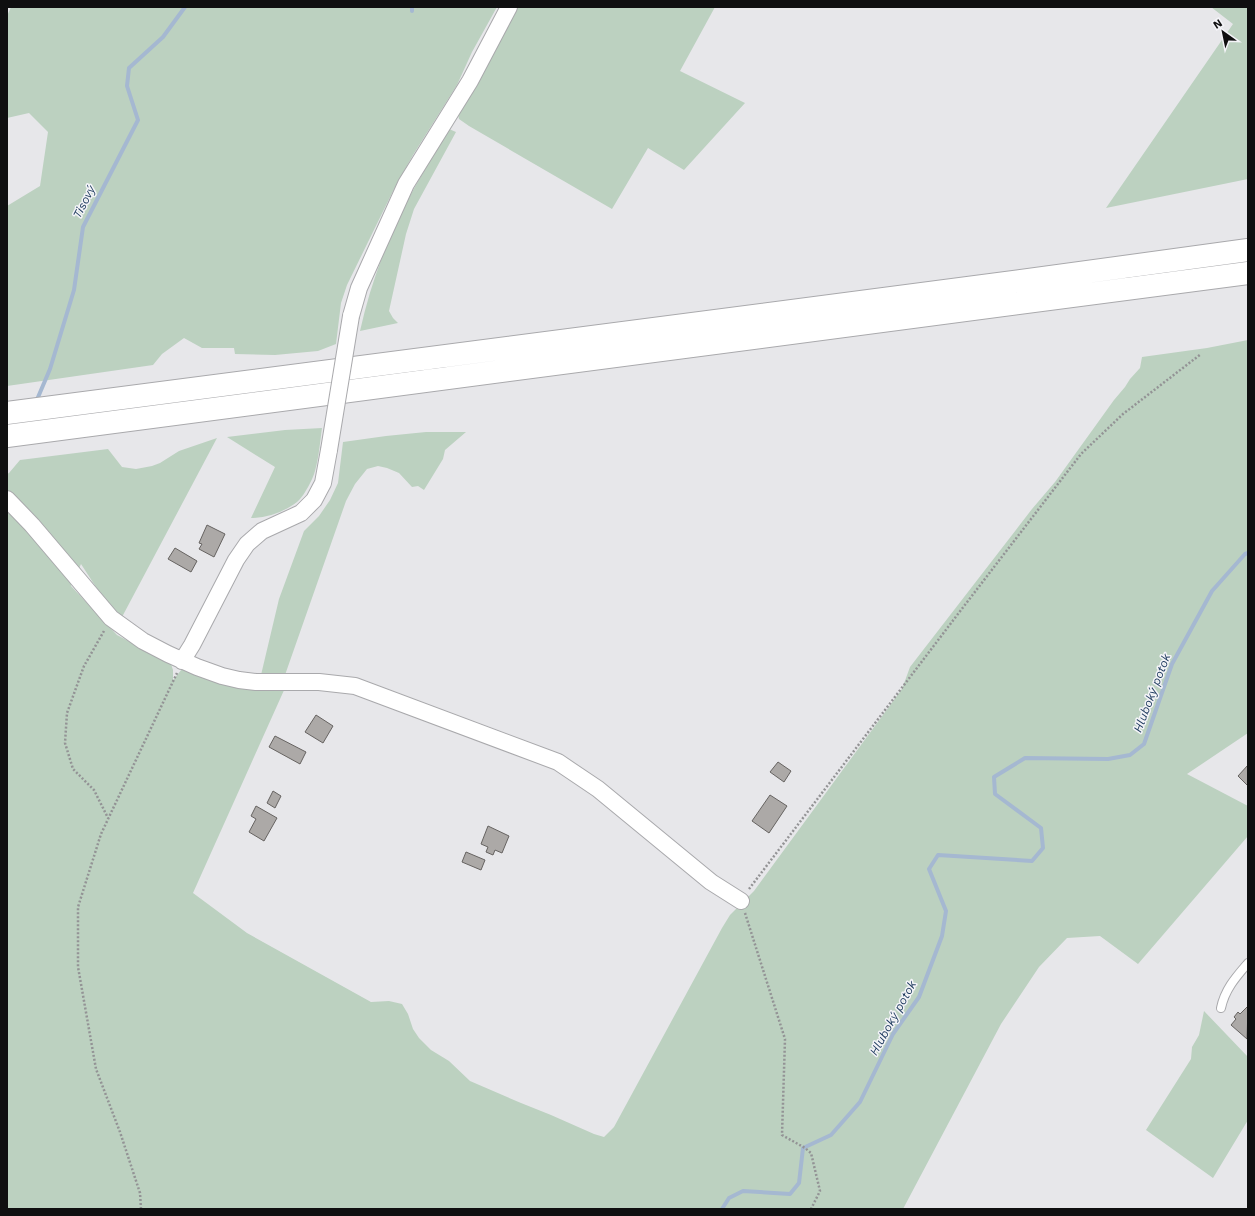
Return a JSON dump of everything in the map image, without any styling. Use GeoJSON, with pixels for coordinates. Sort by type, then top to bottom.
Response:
{"type":"FeatureCollection","features":[{"type":"Feature","properties":{"kind":"highway"},"geometry":{"type":"LineString","coordinates":[[7,413],[1006,283],[1248,250]]}},
{"type":"Feature","properties":{"kind":"highway"},"geometry":{"type":"LineString","coordinates":[[7,436],[1248,273]]}},
{"type":"Feature","properties":{"kind":"street"},"geometry":{"type":"LineString","coordinates":[[182,661],[192,645],[236,560],[247,544],[262,531],[300,513],[314,500],[323,483],[351,316],[359,288],[406,184],[470,81],[509,7]]}},
{"type":"Feature","properties":{"kind":"street"},"geometry":{"type":"LineString","coordinates":[[7,499],[32,525],[111,618],[143,641],[182,661],[222,676],[239,680],[256,682],[319,682],[355,686],[558,762],[598,789],[711,882],[741,900]]}},
{"type":"Feature","properties":{"kind":"lane"},"geometry":{"type":"LineString","coordinates":[[1221,1008],[1223,997],[1229,986],[1248,963]]}},
{"type":"Feature","properties":{"kind":"path"},"geometry":{"type":"LineString","coordinates":[[811,1209],[820,1191],[811,1153],[804,1147],[782,1135],[785,1040],[741,900],[772,857],[1081,454],[1122,414],[1201,354]]}},
{"type":"Feature","properties":{"kind":"path"},"geometry":{"type":"LineString","coordinates":[[108,819],[94,790],[73,769],[65,743],[67,713],[84,666],[111,618]]}},
{"type":"Feature","properties":{"kind":"path"},"geometry":{"type":"LineString","coordinates":[[141,1209],[140,1193],[120,1132],[96,1069],[78,967],[78,907],[101,834],[182,661]]}},
{"type":"Feature","properties":{"kind":"green space"},"geometry":{"type":"Polygon","coordinates":[[[11,7],[497,7],[472,52],[457,85],[413,155],[394,189],[347,285],[341,303],[336,344],[318,351],[275,355],[235,354],[234,348],[202,348],[184,338],[162,354],[153,365],[7,386],[7,206],[40,186],[48,132],[29,113],[7,118],[7,16],[11,7]]]}},
{"type":"Feature","properties":{"kind":"green space"},"geometry":{"type":"Polygon","coordinates":[[[515,7],[715,7],[680,71],[745,103],[684,170],[648,148],[612,209],[459,119],[458,114],[515,7]]]}},
{"type":"Feature","properties":{"kind":"green space"},"geometry":{"type":"Polygon","coordinates":[[[1211,7],[1248,7],[1248,179],[1106,208],[1233,24],[1211,7]]]}},
{"type":"Feature","properties":{"kind":"green space"},"geometry":{"type":"Polygon","coordinates":[[[449,129],[456,132],[414,209],[406,234],[389,311],[398,323],[360,331],[379,264],[392,232],[407,201],[449,129]]]}},
{"type":"Feature","properties":{"kind":"green space"},"geometry":{"type":"Polygon","coordinates":[[[1248,340],[1248,733],[1187,774],[1248,806],[1248,836],[1138,964],[1100,936],[1067,938],[1039,967],[1001,1024],[903,1209],[7,1209],[7,474],[20,460],[108,449],[122,467],[136,469],[160,463],[179,451],[217,438],[122,617],[107,604],[81,564],[71,586],[117,635],[171,664],[173,670],[173,680],[182,669],[285,688],[193,893],[247,933],[371,1002],[389,1001],[402,1004],[408,1014],[413,1029],[419,1038],[431,1050],[449,1061],[470,1081],[604,1137],[614,1127],[730,915],[754,891],[902,689],[910,667],[1032,509],[1055,482],[1114,400],[1140,368],[1142,357],[1207,348],[1248,340]]]}},
{"type":"Feature","properties":{"kind":"green space"},"geometry":{"type":"Polygon","coordinates":[[[322,428],[315,471],[302,497],[292,506],[269,516],[251,518],[275,467],[227,437],[285,430],[322,428]]]}},
{"type":"Feature","properties":{"kind":"green space"},"geometry":{"type":"Polygon","coordinates":[[[426,432],[466,432],[445,450],[443,459],[424,490],[418,486],[412,487],[399,473],[387,468],[378,466],[367,469],[355,484],[346,501],[285,675],[261,675],[279,599],[304,531],[319,516],[330,500],[338,483],[343,442],[426,432]]]}},
{"type":"Feature","properties":{"kind":"green space"},"geometry":{"type":"Polygon","coordinates":[[[1204,1011],[1248,1057],[1248,1120],[1213,1178],[1146,1130],[1191,1059],[1192,1047],[1199,1035],[1204,1011]]]}},
{"type":"Feature","properties":{"kind":"building"},"geometry":{"type":"Polygon","coordinates":[[[207,525],[225,534],[214,557],[199,549],[202,544],[199,543],[207,525]]]}},
{"type":"Feature","properties":{"kind":"building"},"geometry":{"type":"Polygon","coordinates":[[[175,548],[197,561],[191,572],[168,559],[175,548]]]}},
{"type":"Feature","properties":{"kind":"building"},"geometry":{"type":"Polygon","coordinates":[[[316,715],[333,726],[323,743],[305,732],[316,715]]]}},
{"type":"Feature","properties":{"kind":"building"},"geometry":{"type":"Polygon","coordinates":[[[275,736],[306,752],[300,764],[269,747],[275,736]]]}},
{"type":"Feature","properties":{"kind":"building"},"geometry":{"type":"Polygon","coordinates":[[[778,762],[791,771],[784,782],[770,772],[778,762]]]}},
{"type":"Feature","properties":{"kind":"building"},"geometry":{"type":"Polygon","coordinates":[[[1248,765],[1248,786],[1238,776],[1248,765]]]}},
{"type":"Feature","properties":{"kind":"building"},"geometry":{"type":"Polygon","coordinates":[[[273,791],[281,796],[275,808],[267,803],[273,791]]]}},
{"type":"Feature","properties":{"kind":"building"},"geometry":{"type":"Polygon","coordinates":[[[770,795],[787,806],[769,833],[752,821],[770,795]]]}},
{"type":"Feature","properties":{"kind":"building"},"geometry":{"type":"Polygon","coordinates":[[[256,806],[277,818],[264,841],[249,832],[256,819],[251,816],[256,806]]]}},
{"type":"Feature","properties":{"kind":"building"},"geometry":{"type":"Polygon","coordinates":[[[488,826],[509,836],[502,853],[495,850],[493,855],[486,852],[488,847],[481,844],[488,826]]]}},
{"type":"Feature","properties":{"kind":"building"},"geometry":{"type":"Polygon","coordinates":[[[466,852],[485,860],[481,870],[462,862],[466,852]]]}},
{"type":"Feature","properties":{"kind":"building"},"geometry":{"type":"Polygon","coordinates":[[[1247,1007],[1247,1039],[1231,1025],[1236,1019],[1234,1017],[1238,1012],[1240,1014],[1247,1007]]]}},
{"type":"Feature","properties":{"kind":"waterway","name":"Tisový"},"geometry":{"type":"LineString","coordinates":[[36,402],[50,369],[74,290],[83,227],[138,120],[127,86],[129,68],[163,37],[185,7]]}},
{"type":"Feature","properties":{"kind":"waterway","name":"Hluboký potok"},"geometry":{"type":"LineString","coordinates":[[722,1209],[729,1198],[743,1191],[790,1194],[799,1183],[803,1148],[831,1135],[860,1102],[893,1034],[919,997],[942,936],[946,911],[929,869],[938,855],[1032,861],[1043,848],[1041,828],[995,794],[994,777],[1025,758],[1108,759],[1130,755],[1144,744],[1172,664],[1212,591],[1245,554],[1248,553]]}}]}
